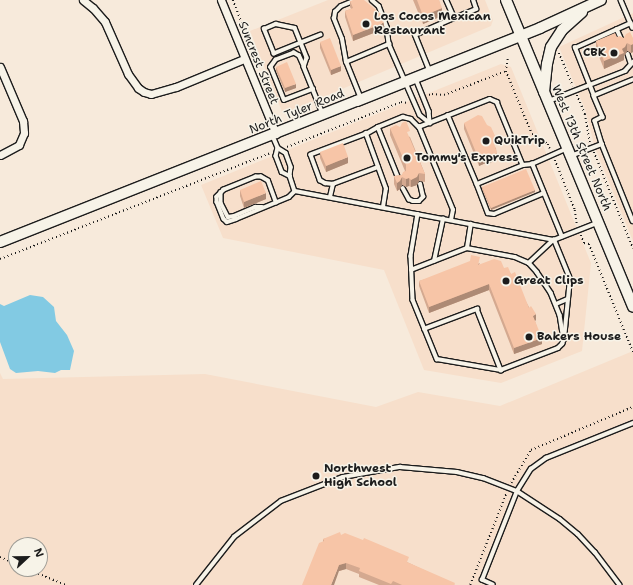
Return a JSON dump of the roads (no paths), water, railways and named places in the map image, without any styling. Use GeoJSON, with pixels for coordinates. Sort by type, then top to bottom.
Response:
{"type":"FeatureCollection","features":[{"type":"Feature","properties":{"kind":"main road","name":"West 13th Street North"},"geometry":{"type":"LineString","coordinates":[[506,0],[633,306]]}},
{"type":"Feature","properties":{"kind":"main road","name":"North Tyler Road"},"geometry":{"type":"LineString","coordinates":[[0,242],[274,135],[520,36],[601,0]]}},
{"type":"Feature","properties":{"kind":"main road"},"geometry":{"type":"LineString","coordinates":[[546,98],[547,64],[551,46],[562,30],[590,5]]}},
{"type":"Feature","properties":{"kind":"street"},"geometry":{"type":"LineString","coordinates":[[83,0],[100,14],[128,74],[138,88],[144,92],[151,94],[176,87],[244,59]]}},
{"type":"Feature","properties":{"kind":"street","name":"Suncrest Street"},"geometry":{"type":"LineString","coordinates":[[221,0],[274,135]]}},
{"type":"Feature","properties":{"kind":"street"},"geometry":{"type":"LineString","coordinates":[[0,67],[23,122],[24,133],[19,145],[0,155]]}},
{"type":"Feature","properties":{"kind":"lane"},"geometry":{"type":"LineString","coordinates":[[356,0],[341,6],[335,12],[334,19],[342,39],[346,62],[361,100]]}},
{"type":"Feature","properties":{"kind":"lane"},"geometry":{"type":"LineString","coordinates":[[372,0],[379,6],[387,27],[389,44],[413,101],[420,115],[430,123]]}},
{"type":"Feature","properties":{"kind":"lane"},"geometry":{"type":"LineString","coordinates":[[446,0],[454,18]]}},
{"type":"Feature","properties":{"kind":"lane"},"geometry":{"type":"LineString","coordinates":[[430,71],[415,34],[476,9],[473,0]]}},
{"type":"Feature","properties":{"kind":"lane"},"geometry":{"type":"LineString","coordinates":[[621,0],[633,28]]}},
{"type":"Feature","properties":{"kind":"lane"},"geometry":{"type":"LineString","coordinates":[[631,23],[575,48],[603,118],[595,121],[602,144],[633,221]]}},
{"type":"Feature","properties":{"kind":"lane"},"geometry":{"type":"LineString","coordinates":[[304,67],[306,58],[301,43],[295,28],[276,24],[264,29],[274,54],[301,43],[321,35]]}},
{"type":"Feature","properties":{"kind":"lane"},"geometry":{"type":"LineString","coordinates":[[617,29],[623,43]]}},
{"type":"Feature","properties":{"kind":"lane"},"geometry":{"type":"LineString","coordinates":[[346,62],[389,44]]}},
{"type":"Feature","properties":{"kind":"lane"},"geometry":{"type":"LineString","coordinates":[[313,89],[284,100],[271,67],[276,60],[294,53],[298,56],[304,67],[313,89],[323,115]]}},
{"type":"Feature","properties":{"kind":"lane"},"geometry":{"type":"LineString","coordinates":[[546,98],[590,85],[625,71],[632,62],[628,54]]}},
{"type":"Feature","properties":{"kind":"lane"},"geometry":{"type":"LineString","coordinates":[[415,77],[429,111],[430,123]]}},
{"type":"Feature","properties":{"kind":"lane"},"geometry":{"type":"LineString","coordinates":[[594,96],[633,80]]}},
{"type":"Feature","properties":{"kind":"lane"},"geometry":{"type":"LineString","coordinates":[[419,127],[490,99],[497,102],[523,165]]}},
{"type":"Feature","properties":{"kind":"lane"},"geometry":{"type":"LineString","coordinates":[[448,115],[488,213],[494,214],[544,193]]}},
{"type":"Feature","properties":{"kind":"lane"},"geometry":{"type":"LineString","coordinates":[[378,167],[333,184],[325,183],[320,180],[311,155],[366,134],[378,127],[402,117],[411,119],[419,127],[453,210],[451,220]]}},
{"type":"Feature","properties":{"kind":"lane"},"geometry":{"type":"LineString","coordinates":[[394,120],[397,126]]}},
{"type":"Feature","properties":{"kind":"lane"},"geometry":{"type":"LineString","coordinates":[[378,127],[400,181]]}},
{"type":"Feature","properties":{"kind":"lane"},"geometry":{"type":"LineString","coordinates":[[366,134],[386,189],[383,207]]}},
{"type":"Feature","properties":{"kind":"lane"},"geometry":{"type":"LineString","coordinates":[[274,135],[279,149],[286,153],[291,167],[290,176],[295,191]]}},
{"type":"Feature","properties":{"kind":"lane"},"geometry":{"type":"LineString","coordinates":[[476,184],[523,165],[532,164],[552,155],[569,153],[602,144]]}},
{"type":"Feature","properties":{"kind":"lane"},"geometry":{"type":"LineString","coordinates":[[279,149],[276,156],[282,172],[290,176]]}},
{"type":"Feature","properties":{"kind":"lane"},"geometry":{"type":"LineString","coordinates":[[532,164],[562,237]]}},
{"type":"Feature","properties":{"kind":"lane"},"geometry":{"type":"LineString","coordinates":[[276,203],[268,181],[261,177],[256,177],[221,192],[217,197],[217,202],[224,219],[227,222],[276,203],[289,197],[295,191]]}},
{"type":"Feature","properties":{"kind":"lane"},"geometry":{"type":"LineString","coordinates":[[330,197],[333,184]]}},
{"type":"Feature","properties":{"kind":"lane"},"geometry":{"type":"LineString","coordinates":[[403,188],[409,199],[413,202],[419,201],[423,197],[420,184]]}},
{"type":"Feature","properties":{"kind":"lane"},"geometry":{"type":"LineString","coordinates":[[295,191],[554,240]]}},
{"type":"Feature","properties":{"kind":"lane"},"geometry":{"type":"LineString","coordinates":[[418,214],[411,256],[413,300],[436,359],[501,370],[558,348],[562,344],[564,339],[570,280],[554,240]]}},
{"type":"Feature","properties":{"kind":"lane"},"geometry":{"type":"LineString","coordinates":[[434,261],[443,219]]}},
{"type":"Feature","properties":{"kind":"lane"},"geometry":{"type":"LineString","coordinates":[[529,263],[554,240],[598,222]]}},
{"type":"Feature","properties":{"kind":"lane"},"geometry":{"type":"LineString","coordinates":[[467,248],[471,224]]}},
{"type":"Feature","properties":{"kind":"lane"},"geometry":{"type":"LineString","coordinates":[[411,270],[467,248],[515,257],[529,263],[545,282],[556,304],[562,322],[564,339]]}},
{"type":"Feature","properties":{"kind":"lane"},"geometry":{"type":"LineString","coordinates":[[556,304],[568,299]]}},
{"type":"Feature","properties":{"kind":"lane"},"geometry":{"type":"LineString","coordinates":[[424,329],[477,309],[501,370]]}},
{"type":"Feature","properties":{"kind":"lane"},"geometry":{"type":"LineString","coordinates":[[493,585],[482,580],[517,491],[531,469],[546,458],[633,423]]}},
{"type":"Feature","properties":{"kind":"lane"},"geometry":{"type":"LineString","coordinates":[[196,585],[234,537],[281,501],[343,477],[400,467],[457,472],[483,478],[517,491],[560,518],[578,534],[596,552],[620,585]]}},
{"type":"Feature","properties":{"kind":"water"},"geometry":{"type":"Polygon","coordinates":[[[30,295],[43,297],[54,307],[56,321],[67,335],[74,351],[70,370],[61,370],[55,373],[38,371],[16,373],[10,369],[0,342],[0,304],[4,306],[30,295]]]}},
{"type":"Feature","properties":{"kind":"place","name":"Los Cocos Mexican Restaurant"},"geometry":{"type":"Point","coordinates":[366,24]}},
{"type":"Feature","properties":{"kind":"place","name":"CBK"},"geometry":{"type":"Point","coordinates":[614,53]}},
{"type":"Feature","properties":{"kind":"place","name":"QuikTrip"},"geometry":{"type":"Point","coordinates":[486,141]}},
{"type":"Feature","properties":{"kind":"place","name":"Tommy's Express"},"geometry":{"type":"Point","coordinates":[407,158]}},
{"type":"Feature","properties":{"kind":"place","name":"Great Clips"},"geometry":{"type":"Point","coordinates":[506,281]}},
{"type":"Feature","properties":{"kind":"place","name":"Bakers House"},"geometry":{"type":"Point","coordinates":[529,337]}},
{"type":"Feature","properties":{"kind":"place","name":"Northwest High School"},"geometry":{"type":"Point","coordinates":[316,476]}}]}
